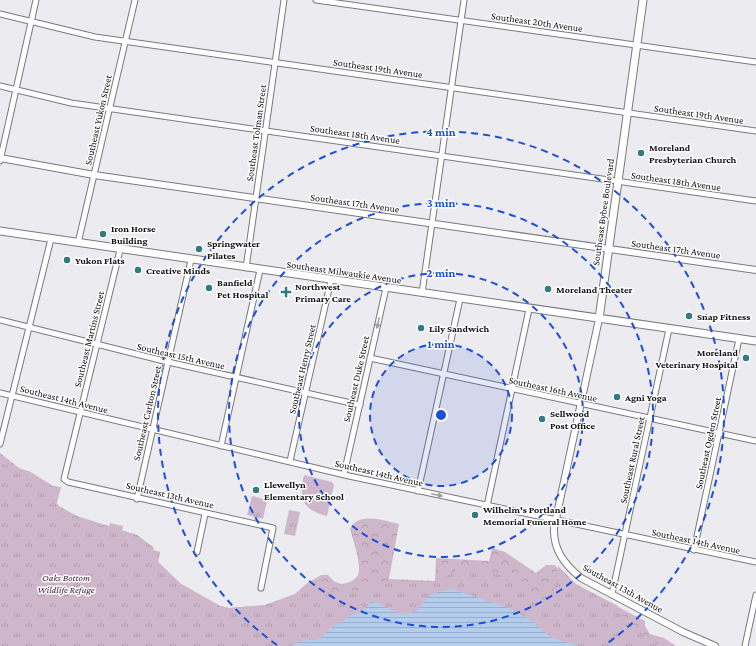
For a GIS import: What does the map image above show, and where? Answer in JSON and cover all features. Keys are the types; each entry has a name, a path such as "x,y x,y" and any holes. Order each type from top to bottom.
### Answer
{"main road":[{"name":"Southeast Bybee Boulevard","path":"599,319 643,0"},
{"name":"Southeast Milwaukie Avenue","path":"0,232 756,341"}],"street":[{"path":"0,159 36,0"},
{"name":"Southeast Yukon Street","path":"78,244 135,0"},
{"name":"Southeast Tolman Street","path":"246,268 284,0"},
{"name":"Southeast 20th Avenue","path":"316,0 756,62"},
{"path":"422,293 464,0"},
{"name":"Southeast 19th Avenue","path":"0,14 84,35 627,114 756,131"},
{"name":"Southeast 18th Avenue","path":"0,86 71,103 756,201"},
{"name":"Southeast 17th Avenue","path":"0,159 94,175 256,199 756,270"},
{"path":"0,444 51,239"},
{"name":"Southeast Martins Street","path":"64,479 120,250"},
{"name":"Southeast Carlton Street","path":"137,499 191,260"},
{"path":"221,446 260,270"},
{"name":"Southeast Henry Street","path":"290,461 330,280"},
{"name":"Southeast Duke Street","path":"344,474 386,288"},
{"path":"418,491 460,299"},
{"path":"487,506 529,309"},
{"name":"Southeast Bybee Boulevard","path":"556,520 599,319"},
{"name":"Southeast 15th Avenue","path":"0,320 168,362 360,405"},
{"name":"Southeast Rural Street","path":"612,594 669,329"},
{"name":"Southeast Ogden Street","path":"694,550 738,339"},
{"name":"Southeast 16th Avenue","path":"370,358 756,441"},
{"name":"Southeast 14th Avenue","path":"0,393 418,491 756,562"},
{"name":"Southeast 13th Avenue","path":"64,479 68,482 137,499 274,528 261,588"},
{"path":"197,552 205,514"},
{"name":"Southeast 13th Avenue","path":"556,520 554,528 555,542 562,559 581,578 694,637 715,646"},
{"path":"745,646 756,595"}],"green space":[{"path":"0,453 41,485 59,506 77,516 137,535 154,548 153,550 160,552 158,562 181,584 220,606 229,608 265,605 295,594 306,584 321,575 328,575 335,582 342,584 353,580 358,575 359,565 357,552 350,529 354,523 359,520 372,519 399,524 389,579 435,581 436,558 489,561 492,548 505,552 536,573 546,565 555,565 565,579 645,621 645,626 650,634 664,638 676,646 578,646 315,640 0,531"},
{"name":"Oaks Bottom Wildlife Refuge","path":"2,464 29,471 53,486 61,487 54,514 109,527 110,523 123,526 122,531 137,535 154,548 153,550 160,552 158,562 181,584 220,606 229,608 265,605 315,587 346,594 390,583 435,583 460,568 485,567 550,604 558,566 576,584 618,606 617,612 660,646 0,646 0,472"},
{"path":"304,475 332,482 334,485 327,516 312,510 304,502 302,497 302,483"},
{"path":"252,496 267,500 263,519 247,515"},
{"path":"289,510 300,512 295,536 284,534"}],"water":[{"path":"452,589 509,608 532,621 552,638 578,646 291,646 301,641 320,639 329,629 341,623 352,614 360,613 371,602 396,612 407,614 413,613 417,610 425,600 433,594"}],"place":[{"name":"Moreland Presbyterian Church","path":"641,153"},
{"name":"Iron Horse Building","path":"103,234"},
{"name":"Springwater Pilates","path":"199,249"},
{"name":"Yukon Flats","path":"67,260"},
{"name":"Creative Minds","path":"138,270"},
{"name":"Banfield Pet Hospital","path":"209,288"},
{"name":"Moreland Theater","path":"548,289"},
{"name":"Northwest Primary Care","path":"286,292"},
{"name":"Snap Fitness","path":"689,316"},
{"name":"Lily Sandwich","path":"421,328"},
{"name":"Moreland Veterinary Hospital","path":"746,358"},
{"name":"Agni Yoga","path":"617,397"},
{"name":"Sellwood Post Office","path":"542,419"},
{"name":"Llewellyn Elementary School","path":"256,490"},
{"name":"Wilhelm's Portland Memorial Funeral Home","path":"475,515"}]}
